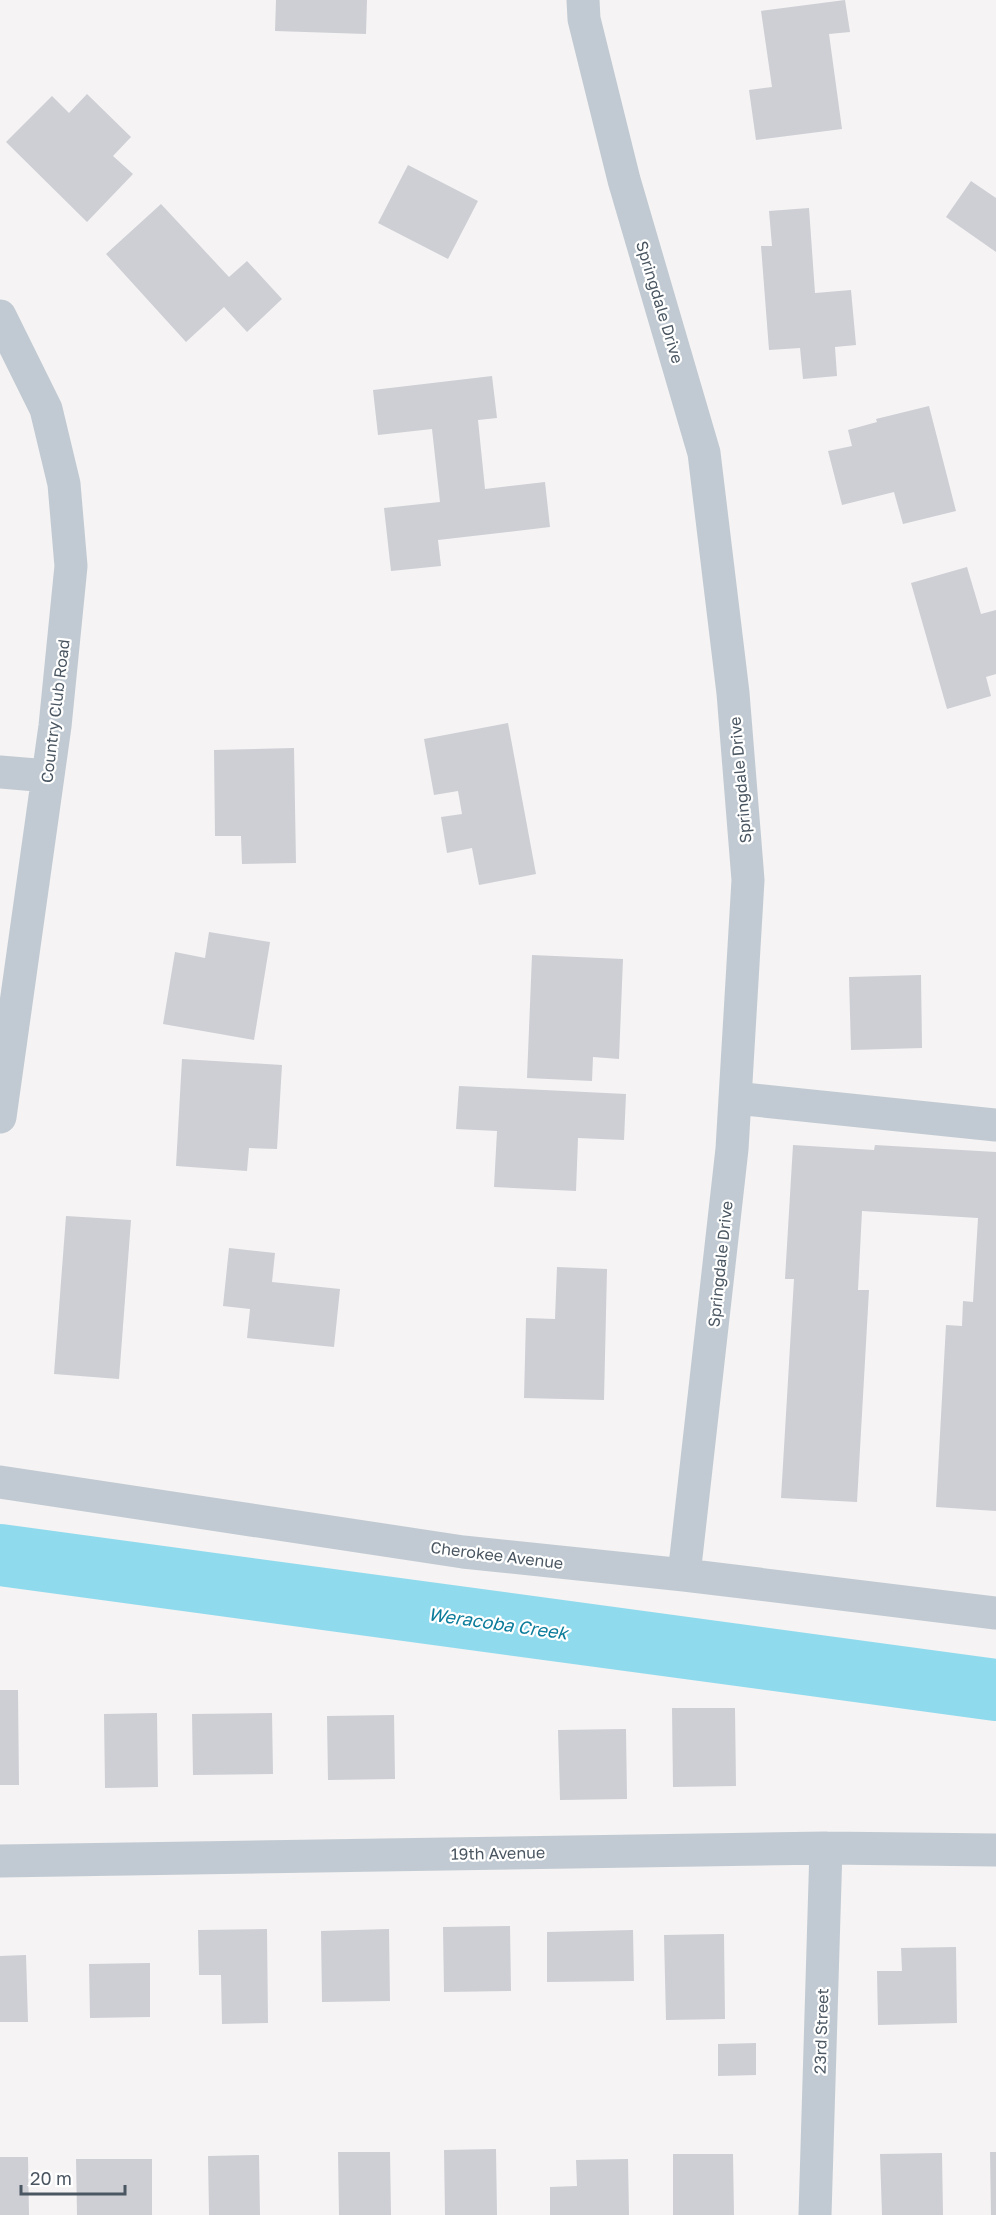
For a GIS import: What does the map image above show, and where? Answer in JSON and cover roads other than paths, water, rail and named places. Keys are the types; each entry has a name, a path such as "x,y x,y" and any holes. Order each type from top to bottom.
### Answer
{"street":[{"name":"Springdale Drive","path":"583,0 584,19 624,180 704,453 733,693 748,880 735,1098 708,1385 684,1575"},
{"name":"Country Club Road","path":"0,316 46,409 64,484 71,566 48,776 0,1117"},
{"path":"0,772 48,776"},
{"path":"735,1098 996,1125"},
{"name":"Cherokee Avenue","path":"0,1482 463,1552 684,1575 996,1613"},
{"name":"19th Avenue","path":"0,1861 826,1848 996,1850"},
{"name":"23rd Street","path":"815,2215 826,1848"}],"waterway":[{"name":"Weracoba Creek","path":"0,1555 996,1690"}]}
